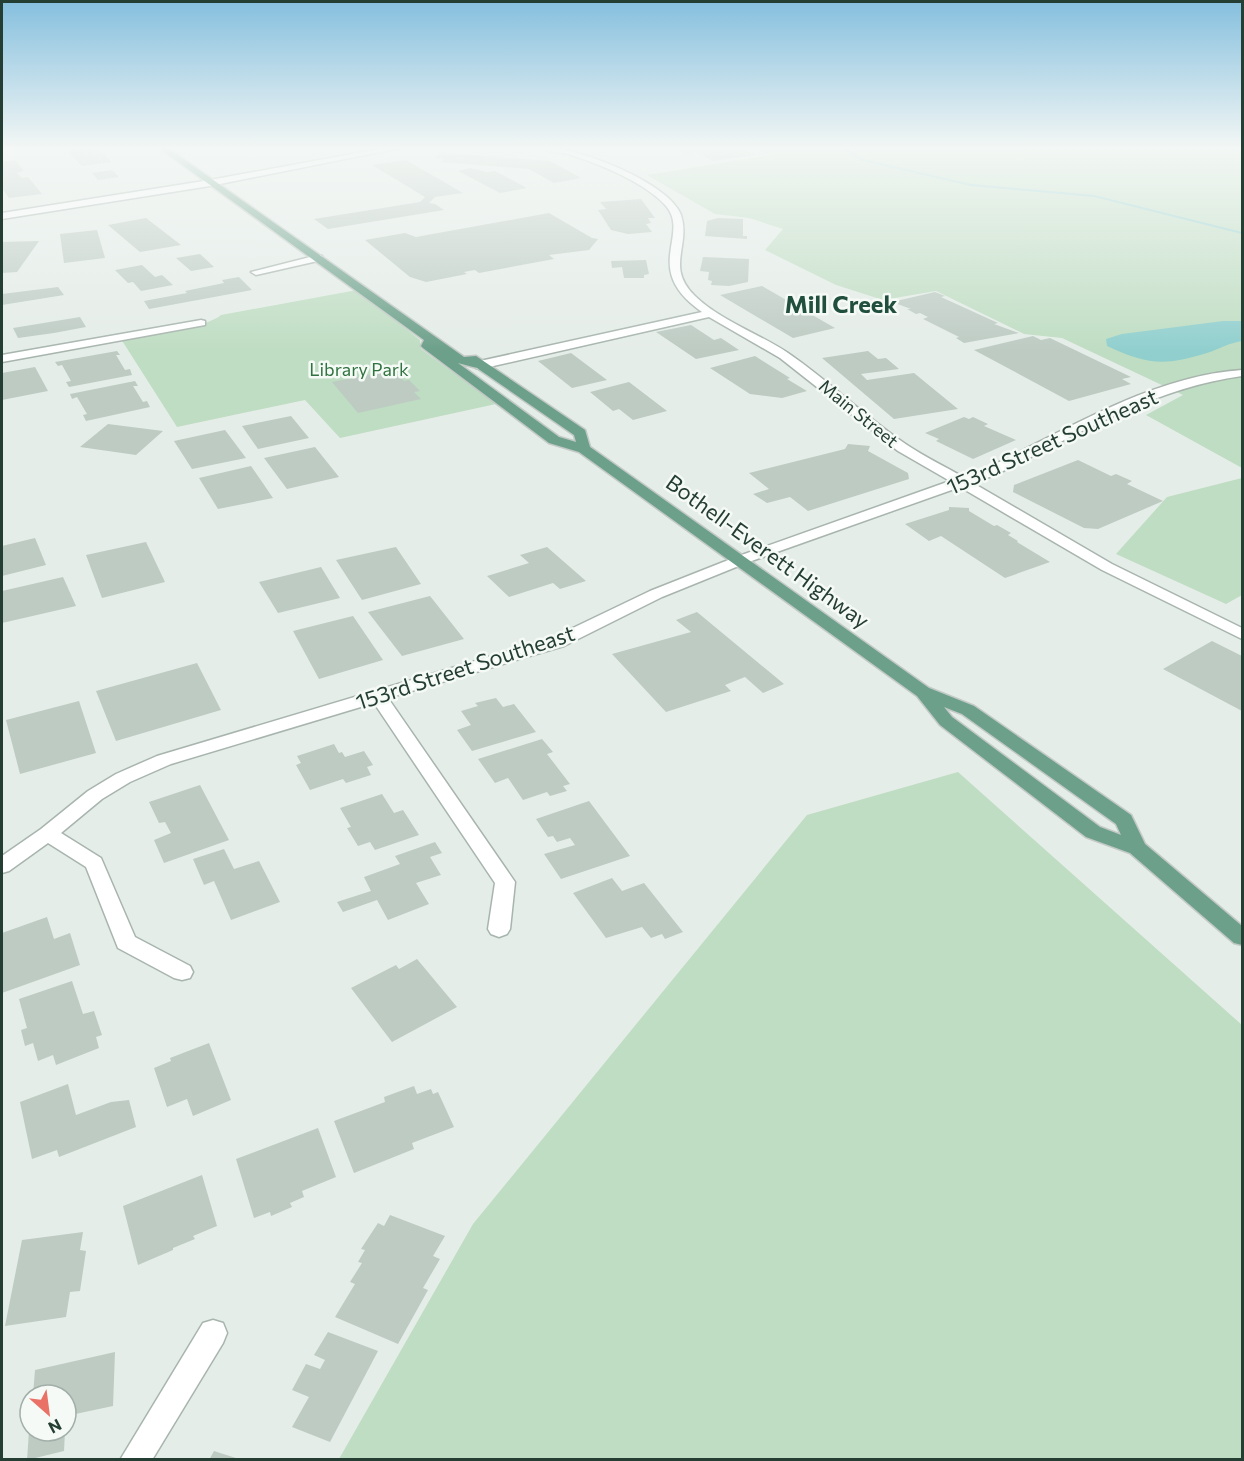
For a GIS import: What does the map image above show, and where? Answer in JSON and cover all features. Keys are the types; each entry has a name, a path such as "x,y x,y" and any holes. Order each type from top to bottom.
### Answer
{"main road":[{"name":"Bothell-Everett Highway","path":"258,216 430,339 447,342 580,433 584,449"},
{"name":"Bothell-Everett Highway","path":"430,339 427,346 554,440 584,449 923,692 969,710 1124,820 1137,848"},
{"name":"Bothell-Everett Highway","path":"923,692 946,722 1093,832 1137,848 1242,937"}],"street":[{"name":"Main Street","path":"676,216 677,233 672,261 676,280 695,301 783,355 895,442 962,483 1107,567 1242,634"},
{"path":"256,272 318,258"},
{"path":"480,365 713,313"},
{"path":"2,359 201,323"},
{"name":"153rd Street Southeast","path":"2,866 48,834 94,795 123,778 164,760 558,642 656,594 741,560 962,483 1145,397 1171,388 1242,373"},
{"path":"378,696 505,882 499,928"},
{"path":"48,834 94,863 126,942 182,972"},
{"path":"135,1460 213,1333"}],"green space":[{"path":"734,216 1242,216 1242,468 1146,415 1183,395 1062,338 1024,334 936,291 883,300 836,285 765,250 783,229 749,218"},
{"name":"Library Park","path":"357,290 420,340 421,349 496,404 340,438 305,400 177,427 121,339 189,327 221,315"},
{"path":"1242,478 1242,595 1226,604 1116,554 1167,497"},
{"path":"958,772 1242,1025 1242,1459 339,1459 473,1224 807,815"}],"water":[{"path":"1223,321 1242,321 1242,341 1179,360 1156,362 1145,360 1107,346 1106,339 1122,334"}],"building":[{"path":"332,216 406,216 328,229 314,219"},
{"path":"531,216 554,216 592,238 598,239 589,250 549,255 554,259 479,273 475,270 464,272 467,274 426,282 410,277 365,240 405,233 416,237"},
{"path":"602,216 655,218 648,218 651,223 646,224 652,232 628,234 611,230"},
{"path":"146,218 181,245 140,252 108,225"},
{"path":"718,218 743,219 743,236 747,236 747,239 705,236 707,221"},
{"path":"97,230 105,258 64,263 60,234"},
{"path":"39,241 17,272 2,273 2,242"},
{"path":"200,254 214,267 191,271 176,258"},
{"path":"703,257 749,259 748,282 729,286 711,285 712,281 708,280 709,272 700,271"},
{"path":"646,260 649,274 644,275 644,278 624,278 622,267 612,268 611,261"},
{"path":"142,265 155,277 162,275 173,285 141,291 133,282 128,283 115,270"},
{"path":"239,277 252,290 149,309 144,301 187,293 185,291 224,283 222,280"},
{"path":"762,286 835,328 793,338 720,295"},
{"path":"58,287 64,295 2,305 2,294"},
{"path":"935,292 945,296 941,297 998,323 994,324 1019,333 964,343 956,338 959,337 923,319 928,317 920,313 916,314 907,309 911,309 892,302"},
{"path":"80,317 86,327 18,338 13,328"},
{"path":"691,325 714,340 721,338 739,350 696,359 656,332"},
{"path":"1033,336 1041,340 1050,338 1131,377 1122,379 1131,384 1069,401 974,350"},
{"path":"117,351 120,355 116,355 125,370 130,369 132,375 69,387 66,382 71,381 62,365 58,366 55,362"},
{"path":"868,351 878,359 886,358 899,369 861,374 867,380 914,373 958,409 894,419 822,358"},
{"path":"571,353 607,380 572,388 538,361"},
{"path":"755,356 807,391 782,398 750,394 710,368"},
{"path":"35,367 48,391 2,400 2,373"},
{"path":"393,370 404,381 409,380 420,391 414,392 421,399 358,413 332,382"},
{"path":"135,381 138,386 133,386 143,402 147,401 150,407 86,421 83,415 87,414 77,397 72,399 70,394"},
{"path":"629,382 667,411 633,420 619,409 613,411 590,392"},
{"path":"291,416 309,438 258,449 242,426"},
{"path":"964,417 969,419 973,417 988,424 984,426 1016,440 973,459 925,433"},
{"path":"108,424 163,431 136,455 80,447"},
{"path":"225,430 246,458 192,469 174,441"},
{"path":"848,444 870,446 868,451 908,473 909,479 808,511 790,497 767,503 753,494 769,489 749,473 845,449"},
{"path":"315,447 339,477 287,489 264,458"},
{"path":"1078,460 1111,476 1116,474 1132,481 1127,484 1163,501 1098,529 1084,528 1013,492 1014,485"},
{"path":"251,466 273,498 218,509 199,478"},
{"path":"949,507 969,508 969,511 994,526 997,525 1011,533 1008,535 1017,542 1050,562 1005,578 941,536 929,541 905,524 949,510"},
{"path":"35,538 46,565 2,576 2,546"},
{"path":"146,542 165,582 102,598 86,555"},
{"path":"396,547 421,584 362,600 336,560"},
{"path":"547,547 586,581 560,589 553,583 509,597 487,576 529,563 520,555"},
{"path":"321,567 340,598 278,613 259,582"},
{"path":"63,577 76,606 2,623 2,591"},
{"path":"430,596 464,639 402,656 368,612"},
{"path":"697,612 784,684 763,693 745,677 725,685 731,691 666,712 612,654 691,632 676,620"},
{"path":"353,616 383,660 319,679 293,631"},
{"path":"1212,641 1242,656 1242,711 1163,669"},
{"path":"197,663 221,710 116,741 96,691"},
{"path":"496,698 503,707 514,704 536,732 472,751 457,730 471,725 461,711 478,706 475,703"},
{"path":"79,701 96,753 20,774 6,720"},
{"path":"542,739 553,752 547,754 570,784 563,786 567,791 550,796 547,792 523,800 508,778 495,783 478,759"},
{"path":"334,744 339,753 342,752 345,757 364,751 373,765 367,767 371,775 346,783 343,779 310,790 296,765 301,763 297,756"},
{"path":"200,785 229,840 164,863 154,840 171,833 165,822 159,823 149,802"},
{"path":"382,794 394,813 403,810 419,835 375,850 370,842 358,846 347,828 351,827 340,808"},
{"path":"589,801 630,856 561,879 544,854 575,845 570,838 557,842 553,836 548,837 536,819"},
{"path":"435,842 442,853 430,857 441,875 416,883 429,904 388,920 377,900 343,912 337,902 371,891 364,877 400,864 395,856"},
{"path":"224,849 234,869 259,861 280,902 231,920 214,881 204,885 193,859"},
{"path":"612,878 622,891 644,883 683,932 665,939 662,934 651,938 642,927 606,938 573,893"},
{"path":"47,917 54,939 70,933 80,965 2,993 2,933"},
{"path":"417,959 457,1007 392,1042 351,988 396,965 399,969"},
{"path":"72,981 83,1014 94,1011 102,1035 96,1037 99,1048 56,1065 53,1055 38,1061 33,1043 25,1046 21,1030 27,1028 19,999"},
{"path":"209,1043 231,1100 193,1116 187,1099 167,1107 154,1068 171,1061 170,1058"},
{"path":"68,1084 76,1115 111,1102 129,1100 136,1127 59,1157 57,1150 32,1159 20,1102"},
{"path":"414,1086 417,1094 431,1089 433,1094 438,1092 454,1127 412,1143 414,1149 354,1173 334,1121 385,1102 384,1097"},
{"path":"318,1128 336,1177 302,1191 304,1197 290,1203 292,1207 271,1216 270,1212 254,1218 236,1159"},
{"path":"202,1175 217,1226 193,1236 195,1239 173,1250 138,1265 123,1206"},
{"path":"390,1215 445,1236 433,1256 440,1259 423,1288 428,1290 398,1344 335,1317 355,1284 350,1282 362,1263 358,1262 365,1250 361,1249 378,1223 384,1226"},
{"path":"83,1232 80,1250 86,1251 80,1291 70,1292 66,1317 5,1326 22,1240"},
{"path":"328,1332 378,1351 330,1442 292,1427 309,1397 292,1390 306,1364 320,1369 325,1360 314,1355"},
{"path":"115,1352 113,1406 78,1413 78,1383 34,1383 35,1370"},
{"path":"28,1443 64,1443 64,1451 27,1460"},
{"path":"214,1451 239,1459 239,1460 209,1460"}],"waterway":[{"path":"1175,216 1242,233"}],"district":[{"name":"Mill Creek","path":"841,303"}]}
